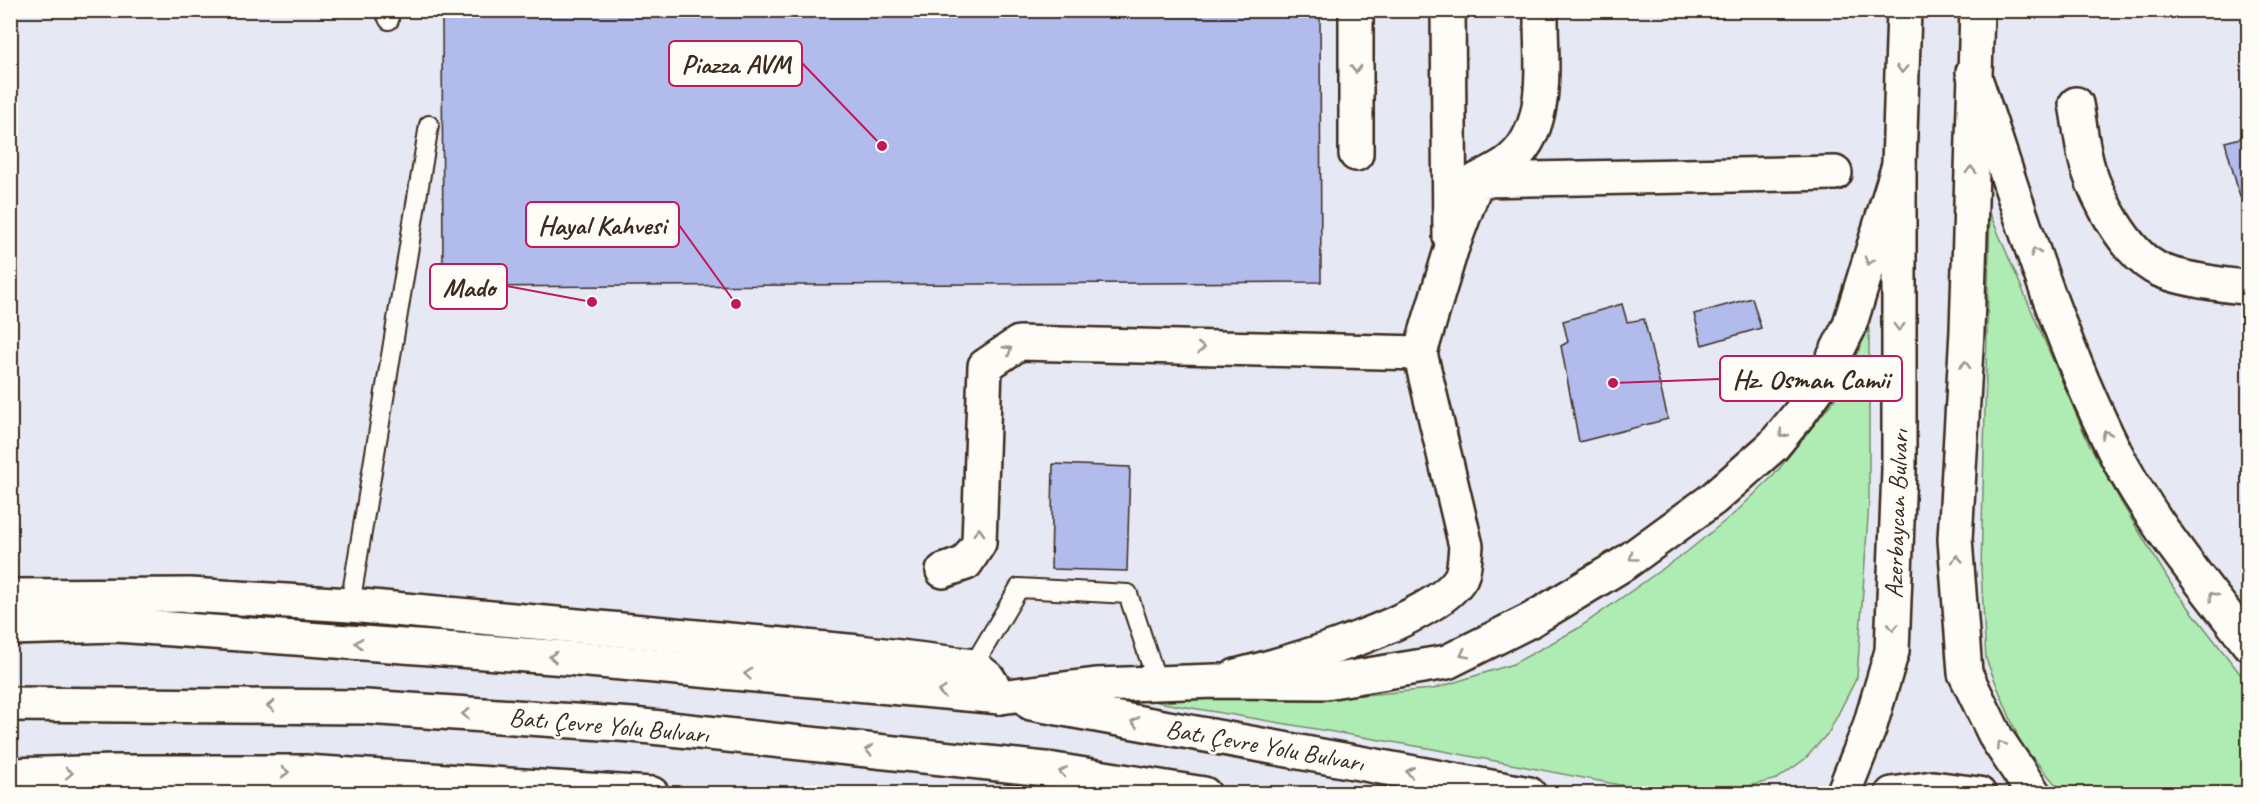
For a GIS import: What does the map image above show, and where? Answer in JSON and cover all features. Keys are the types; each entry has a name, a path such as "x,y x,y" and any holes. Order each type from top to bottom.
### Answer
{"main road":[{"path":"1356,10 1356,154"},
{"path":"1448,10 1448,197 1451,250"},
{"path":"1216,681 1289,663 1386,626 1433,605 1461,577 1466,546 1420,353 1451,250 1478,180 1508,163 1530,138 1539,110 1541,10"},
{"name":"Azerbaycan Bulvarı","path":"1843,794 1869,729 1892,651 1899,470 1899,165 1904,10"},
{"path":"1977,10 1973,72 1967,331 1955,539 1965,673 1997,739 2034,794"},
{"path":"1973,72 2077,368 2114,451 2165,535 2248,643"},
{"path":"2076,104 2088,168 2105,207 2126,242 2154,268 2222,286 2248,287"},
{"path":"10,628 129,626 566,658 1000,697 1096,685 1157,682 1326,682 1447,662 1532,620 1625,563 1713,499 1773,446 1820,385 1849,327 1899,165"},
{"path":"1478,180 1835,173"},
{"path":"944,571 966,563 979,543 984,366 1019,343 1420,353"},
{"path":"10,596 190,595 350,605 847,651 974,666 988,678 1000,697"},
{"name":"Batı Çevre Yolu Bulvarı","path":"1000,697 1529,794"},
{"name":"Batı Çevre Yolu Bulvarı","path":"10,704 366,707 633,725 1054,770 1204,794"},
{"path":"10,775 115,772 305,772 652,794"},
{"path":"1892,794 1933,788 1979,794"}],"lane":[{"path":"350,605 429,125"},
{"path":"974,666 1019,588 1128,594 1157,682"}],"green space":[{"path":"1990,214 2088,442 2121,502 2173,587 2248,684 2248,793 2063,793 2021,744 1986,659 1981,569"},
{"path":"1869,328 1869,502 1857,677 1829,732 1805,759 1777,779 1716,794 1625,786 1433,749 1157,702 1178,698 1305,700 1433,689 1513,664 1577,629 1688,551 1736,512 1774,475 1836,397"}],"building":[{"path":"442,10 1320,10 1321,282 443,287"},
{"path":"2248,136 2248,195 2240,197 2225,142"},
{"path":"1752,298 1761,328 1702,345 1694,314"},
{"path":"1622,304 1627,322 1644,319 1668,419 1579,442 1561,346 1568,342 1563,321"},
{"path":"1053,464 1130,467 1127,571 1051,569"}],"place":[{"name":"Piazza AVM","path":"882,146"},
{"name":"Mado","path":"592,302"},
{"name":"Hayal Kahvesi","path":"736,304"},
{"name":"Hz. Osman Camii","path":"1613,383"}]}
